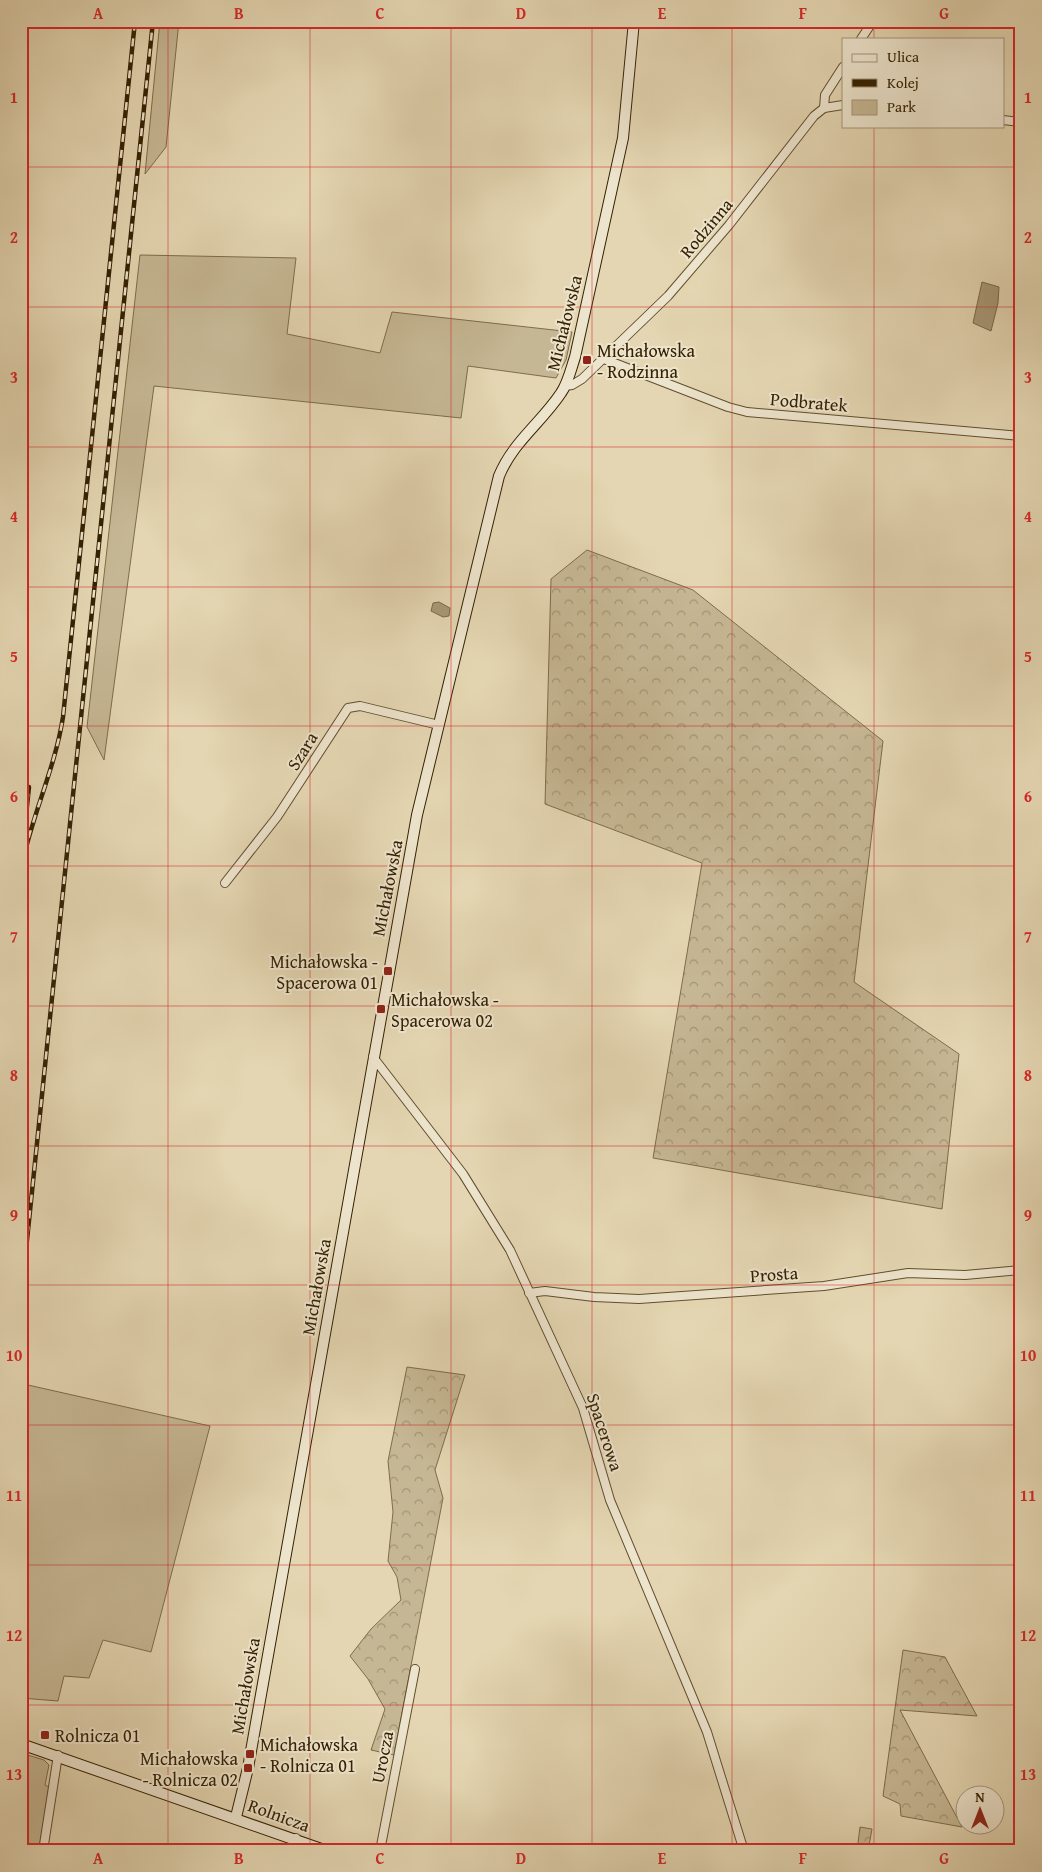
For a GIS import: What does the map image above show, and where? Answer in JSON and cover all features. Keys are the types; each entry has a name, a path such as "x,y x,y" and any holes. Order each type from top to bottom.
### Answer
{"street":[{"name":"Michałowska","path":"236,1817 248,1768 372,1056 417,815 499,476 506,459 516,444 560,395 565,386 585,320 622,138 634,21"},
{"path":"862,38 873,21"},
{"name":"Rodzinna","path":"565,386 572,385 582,379 668,296 729,225 814,116 824,108 825,95 842,69"},
{"path":"824,108 842,105"},
{"path":"1004,120 1021,122"},
{"name":"Podbratek","path":"604,359 728,407 747,412 1021,436"},
{"name":"Szara","path":"225,883 277,817 348,708 356,705 438,725"},
{"name":"Spacerowa","path":"372,1056 463,1174 506,1242 584,1408 610,1500 707,1732 744,1851"},
{"name":"Prosta","path":"529,1293 545,1290 594,1297 656,1299 824,1286 908,1273 983,1274 1021,1270"},
{"name":"Urocza","path":"380,1851 415,1669"},
{"name":"Rolnicza","path":"21,1744 236,1817 327,1851"},
{"path":"43,1851 58,1755"},
{"path":"293,1851 296,1838"}],"green space":[{"path":"160,21 179,21 166,147 145,174"},
{"path":"140,255 296,258 287,334 380,353 392,312 572,332 566,360 556,378 468,366 461,418 154,386 104,760 87,727"},
{"path":"587,550 693,590 883,741 854,982 959,1054 942,1209 653,1158 702,863 545,804 551,579"},
{"path":"407,1367 465,1375 435,1470 443,1498 394,1755 371,1750 385,1709 368,1679 350,1656 371,1629 401,1600 397,1577 388,1561 393,1512 388,1461"},
{"path":"28,1385 210,1426 151,1652 103,1640 89,1678 64,1676 58,1701 21,1698 21,1445"},
{"path":"903,1650 945,1657 977,1716 900,1710 954,1812 954,1826 901,1816 900,1804 883,1796"},
{"path":"21,1753 44,1760 49,1765 45,1785 49,1787 39,1851 21,1851"},
{"path":"860,1827 872,1829 868,1851 857,1851"}],"shaded area":[{"path":"982,282 999,287 998,303 991,331 973,323"},
{"path":"439,602 450,608 449,616 443,617 431,611 433,603"}],"railway":[{"path":"21,869 63,717 135,21"},
{"path":"21,1298 153,21"},
{"path":"24,834 29,787"}],"place":[{"name":"Michałowska - Rodzinna","path":"587,360"},
{"name":"Michałowska - Spacerowa 01","path":"388,971"},
{"name":"Michałowska - Spacerowa 02","path":"381,1009"},
{"name":"Rolnicza 01","path":"45,1735"},
{"name":"Michałowska - Rolnicza 01","path":"250,1754"},
{"name":"Michałowska - Rolnicza 02","path":"248,1768"}]}
